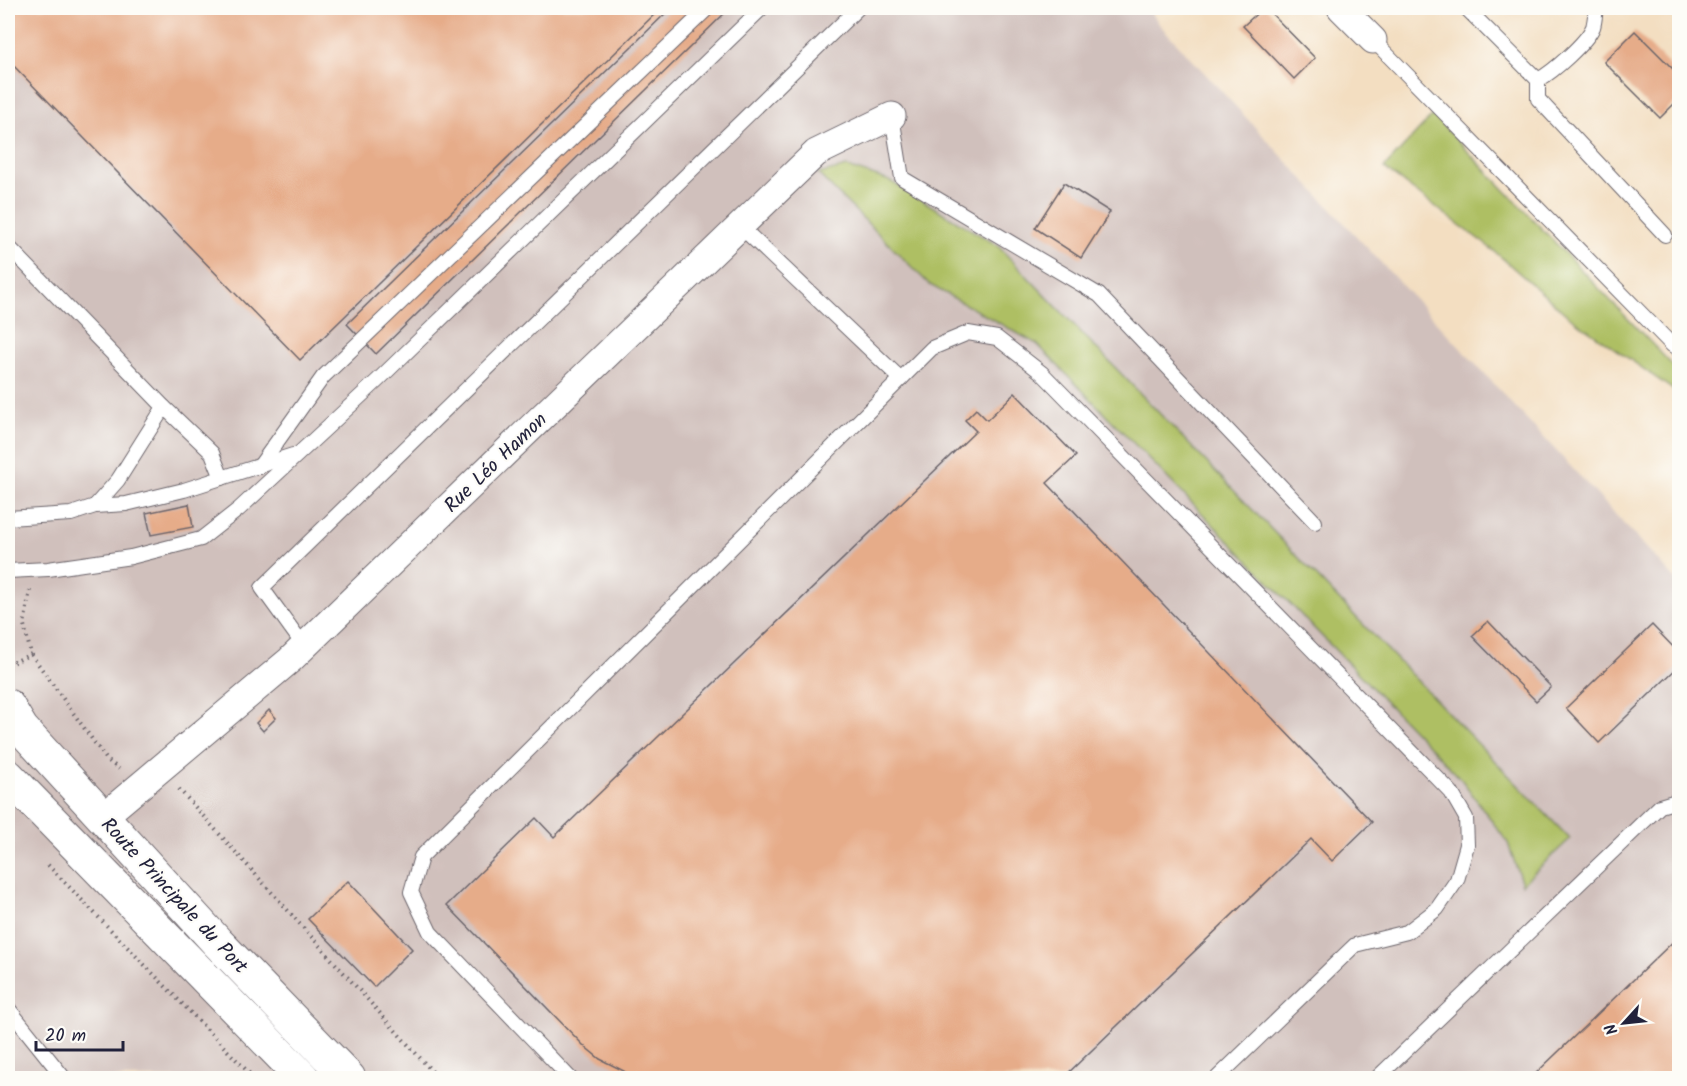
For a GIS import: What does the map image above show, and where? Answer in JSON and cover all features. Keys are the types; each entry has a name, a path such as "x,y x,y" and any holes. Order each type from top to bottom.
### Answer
{"main road":[{"name":"Route Principale du Port","path":"8,706 22,729 102,817 218,943 349,1078"},
{"name":"Route Principale du Port","path":"8,776 303,1078"}],"street":[{"path":"1341,8 1373,40"},
{"name":"Rue Léo Hamon","path":"102,817 304,646 816,153 892,117"}],"lane":[{"path":"259,467 323,377 708,8"},
{"path":"8,571 48,568 131,556 201,539 239,509 377,381 762,8"},
{"path":"304,646 262,588 858,8"},
{"path":"1466,8 1538,80 1538,99 1665,235"},
{"path":"1538,80 1551,74 1569,57 1593,28 1596,8"},
{"path":"1373,40 1672,345 1680,350"},
{"path":"892,117 902,178 1099,295 1315,522"},
{"path":"740,226 901,379"},
{"path":"8,246 164,407 212,453 222,478"},
{"path":"570,1078 430,932 411,892 421,857 932,348 968,333 997,338 1042,373 1451,792 1466,818 1467,845 1457,880 1437,909 1407,932 1355,945 1216,1078"},
{"path":"95,506 118,480 164,407"},
{"path":"8,518 71,514 95,506 126,504 222,478 301,452"},
{"path":"1377,1078 1660,806 1680,800"},
{"path":"8,1008 64,1078"}],"path":[{"path":"30,596 24,625 31,654 110,763"},
{"path":"8,664 31,654"},
{"path":"182,792 438,1078"},
{"path":"48,865 254,1078"}],"shaded area":[{"path":"8,8 1149,8 1159,24 1679,583 1679,1078 8,1078"}],"green space":[{"path":"1433,115 1679,372 1679,394 1567,315 1493,250 1384,168"},
{"path":"847,167 890,181 997,245 1570,839 1522,884 1508,843 1461,779 1037,344 930,285 818,174"}],"building":[{"path":"8,8 661,8 300,360 8,60"},
{"path":"671,8 730,8 376,354 347,324"},
{"path":"1263,8 1266,8 1315,58 1294,79 1243,26"},
{"path":"1635,31 1680,76 1680,98 1660,118 1604,62"},
{"path":"1064,183 1110,212 1081,258 1035,228"},
{"path":"1015,393 1076,456 1047,483 1372,822 1332,861 1311,839 1063,1078 631,1078 624,1071 600,1059 584,1046 447,905 536,818 554,837 976,431 965,420 976,409 987,420"},
{"path":"189,504 193,527 151,535 146,513"},
{"path":"1488,621 1551,687 1536,701 1472,636"},
{"path":"1652,625 1680,654 1680,665 1599,743 1566,708"},
{"path":"269,710 276,718 263,731 256,723"},
{"path":"348,881 412,949 374,987 308,919"},
{"path":"1680,935 1680,1078 1531,1078"}]}
